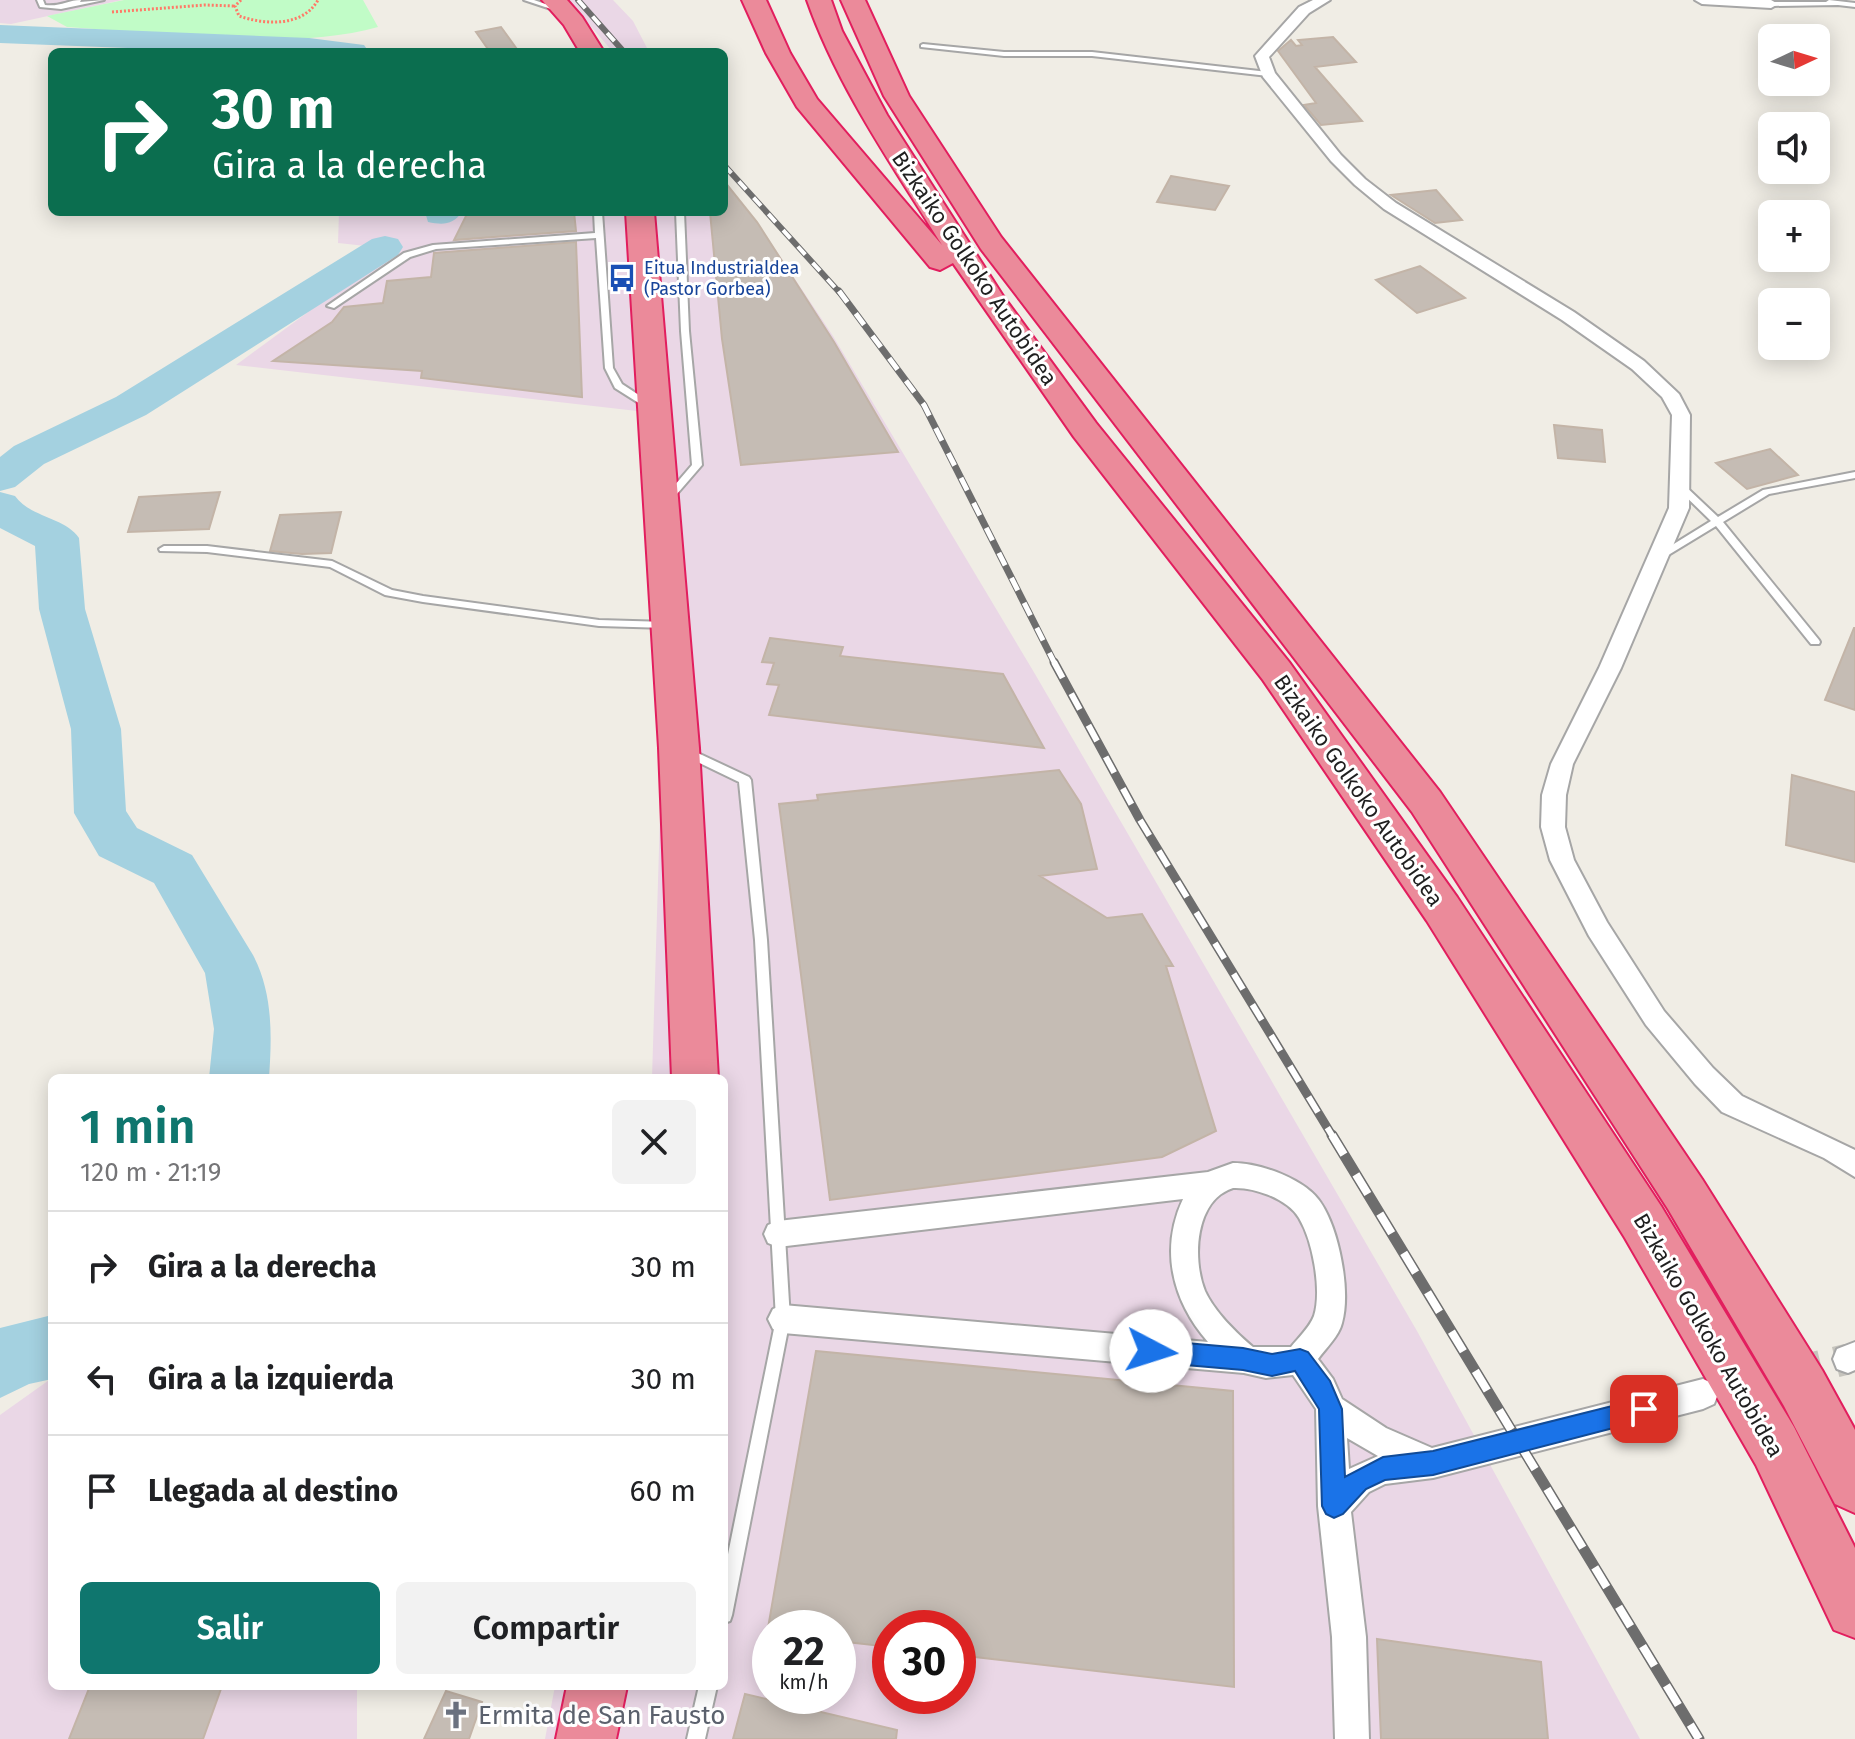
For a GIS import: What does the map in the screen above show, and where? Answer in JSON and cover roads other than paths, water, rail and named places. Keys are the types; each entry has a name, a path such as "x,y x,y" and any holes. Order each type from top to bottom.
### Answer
{"highway":[{"path":"754,0 778,53 806,102 1085,430"},
{"name":"Bizkaiko Golkoko Autobidea","path":"819,0 830,31 874,115 990,299 1085,430 1276,671 1442,909 1643,1222 1775,1446 1855,1609"},
{"name":"Bizkaiko Golkoko Autobidea","path":"853,0 860,23 896,93 939,166 991,243 1426,802 1685,1194 1803,1388 1855,1485"},
{"path":"559,6 589,48"},
{"path":"640,216 657,411 679,748 695,1074"},
{"path":"586,1739 596,1690"}],"street":[{"path":"1323,0 1304,10 1262,56 1268,74 1336,158 1390,206 1595,333 1638,365 1670,394 1681,415 1679,508 1610,668 1562,764 1554,795 1553,827 1562,860 1598,929 1655,1018 1713,1085 1732,1104 1834,1150 1855,1165"},
{"path":"1702,0 1775,2"},
{"path":"778,1234 1211,1184 1226,1177 1256,1176 1277,1185 1310,1209 1332,1275 1328,1322 1300,1359 1272,1365 1243,1359 783,1319"},
{"path":"1211,1184 1191,1210 1186,1228 1186,1272 1193,1298 1207,1320 1243,1359"},
{"path":"1300,1359 1322,1389 1331,1409 1334,1506 1349,1637 1352,1739"},
{"path":"1334,1506 1358,1481 1383,1469 1433,1463 1703,1394"},
{"path":"1331,1409 1375,1439 1433,1463"}],"lane":[{"path":"40,0 40,4 46,7 97,1"},
{"path":"69,5 78,0"},
{"path":"527,0 559,6"},
{"path":"1822,0 1835,4"},
{"path":"1775,2 1855,5"},
{"path":"923,46 1004,54 1092,54 1268,74"},
{"path":"598,216 609,368 618,386 657,411"},
{"path":"662,505 697,465 685,331 680,216"},
{"path":"331,306 407,255 436,247 599,235"},
{"path":"1661,555 1766,492 1855,475"},
{"path":"1680,486 1716,520 1815,642"},
{"path":"164,549 207,549 332,564 389,593 423,599 599,623 670,625"},
{"path":"679,748 745,780 761,940 783,1319 728,1595"},
{"path":"696,1739 707,1690"}],"waterway":[{"path":"0,34 318,48"},
{"path":"0,478 29,455 131,406 385,247"},
{"path":"0,505 1,510 35,530 57,538 62,609 96,729 100,813 118,842 173,869 233,971 243,1029 239,1074"},
{"path":"0,1366 11,1356 48,1348"}],"tunnel":[{"path":"1791,1373 1848,1359"}],"railway":[{"path":"578,0 620,48"},
{"path":"728,169 840,293"},
{"path":"839,291 924,405 1055,664"},
{"path":"1054,662 1140,820 1333,1137"},
{"path":"1332,1135 1699,1739"}],"place":[{"name":"Eitua Industrialdea (Pastor Gorbea)","path":"622,278"},
{"name":"Ermita de San Fausto","path":"456,1715"}]}
